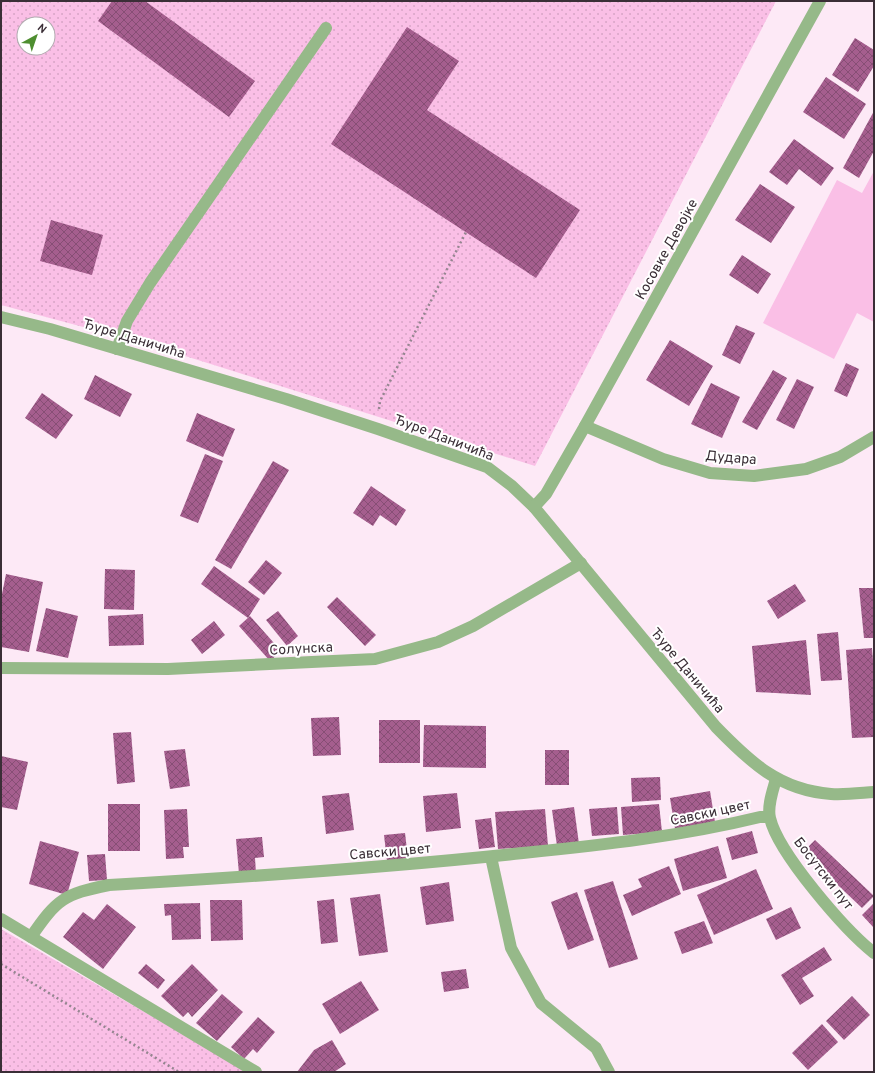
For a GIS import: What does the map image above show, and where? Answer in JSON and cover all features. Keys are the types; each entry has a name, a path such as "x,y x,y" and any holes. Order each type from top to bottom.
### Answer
{"street":[{"name":"Косовке Девојке","path":"534,507 546,494 586,426 820,1"},
{"path":"117,349 127,320 150,283 326,28"},
{"name":"Ђуре Даничића","path":"1,317 50,329 378,429 487,467 512,486 534,507 716,727 742,754 776,779 798,787 831,794 874,792"},
{"name":"Дудара","path":"586,426 663,459 710,473 754,476 806,469 840,457 874,437"},
{"name":"Солунска","path":"1,668 168,669 375,659 438,642 474,626 581,563"},
{"name":"Босутски пут","path":"776,779 770,807 770,817 782,846 817,893 874,953"},
{"name":"Савски цвет","path":"31,937 47,914 65,898 80,891 109,885 292,874 492,857 669,836 760,817 770,817"},
{"path":"492,857 511,948 518,962 541,1003 596,1048 610,1072"},
{"path":"1,919 256,1072"}],"path":[{"path":"378,429 376,420 380,401 466,232"},
{"path":"1,964 179,1072"}],"shaded area":[{"path":"1,1 776,1 535,466 147,344 1,305"},
{"path":"874,171 874,322 857,313 834,359 763,323 837,180 862,193"},
{"path":"1,929 248,1072 1,1072"}],"building":[{"path":"112,1 145,1 255,81 229,117 98,21"},
{"path":"407,27 459,61 427,110 580,210 536,278 331,144"},
{"path":"855,38 874,50 874,66 858,92 832,75"},
{"path":"826,77 866,104 844,139 803,112"},
{"path":"874,111 874,151 859,178 843,168"},
{"path":"794,139 834,168 821,186 799,169 787,185 769,172"},
{"path":"760,184 795,207 771,243 735,220"},
{"path":"51,220 103,235 92,275 40,261"},
{"path":"742,255 771,274 758,294 729,275"},
{"path":"736,325 755,333 740,364 722,355"},
{"path":"670,340 713,366 689,406 646,380"},
{"path":"846,363 859,369 847,397 834,391"},
{"path":"773,370 787,378 757,430 742,422"},
{"path":"95,375 132,394 120,417 84,399"},
{"path":"797,379 814,387 794,429 776,420"},
{"path":"711,383 740,397 722,438 691,424"},
{"path":"42,393 73,415 56,439 25,418"},
{"path":"197,413 235,429 223,457 186,441"},
{"path":"205,454 223,461 198,523 180,516"},
{"path":"273,461 289,470 231,569 215,560"},
{"path":"371,486 406,510 396,526 380,515 373,526 353,513"},
{"path":"266,560 282,573 264,595 248,582"},
{"path":"214,566 260,599 248,618 201,584"},
{"path":"105,569 135,570 134,610 104,609"},
{"path":"6,574 43,582 29,652 1,647 1,599"},
{"path":"795,584 806,601 778,619 767,601"},
{"path":"859,588 874,588 874,638 864,638"},
{"path":"337,597 376,635 365,646 327,607"},
{"path":"46,608 78,616 68,658 36,651"},
{"path":"278,611 298,636 287,646 266,620"},
{"path":"143,614 144,645 109,646 108,616"},
{"path":"250,616 281,651 270,661 239,626"},
{"path":"214,621 225,635 202,654 191,640"},
{"path":"838,632 842,680 821,681 817,634"},
{"path":"806,640 811,695 756,692 752,646"},
{"path":"872,648 874,672 874,737 852,738 846,650"},
{"path":"339,717 341,755 313,756 311,718"},
{"path":"379,720 420,720 420,763 379,763"},
{"path":"424,725 486,726 486,768 423,767"},
{"path":"131,732 135,782 117,784 113,733"},
{"path":"185,749 190,786 170,789 164,751"},
{"path":"545,750 569,750 569,785 545,785"},
{"path":"1,756 28,762 17,810 1,807"},
{"path":"660,777 661,800 632,802 631,778"},
{"path":"710,791 715,822 675,829 670,798"},
{"path":"349,793 354,830 326,834 322,796"},
{"path":"457,793 461,828 426,832 423,796"},
{"path":"108,804 140,804 140,851 108,851"},
{"path":"659,804 662,832 623,835 621,807"},
{"path":"574,807 579,844 557,846 552,810"},
{"path":"617,807 619,834 592,836 589,809"},
{"path":"187,809 189,847 183,847 184,858 166,859 164,810"},
{"path":"545,809 548,846 498,849 495,812"},
{"path":"491,818 495,847 479,849 475,820"},
{"path":"752,831 758,853 732,860 726,838"},
{"path":"405,833 408,858 387,861 384,835"},
{"path":"262,837 264,857 255,858 256,873 239,874 236,839"},
{"path":"815,840 874,896 862,908 803,852"},
{"path":"40,841 79,852 67,895 29,884"},
{"path":"718,846 727,878 683,891 674,859"},
{"path":"105,854 107,880 89,881 87,855"},
{"path":"669,866 681,894 632,916 623,895 642,887 638,879"},
{"path":"756,869 773,909 714,935 697,895"},
{"path":"613,881 638,959 609,968 584,890"},
{"path":"449,882 454,921 426,925 420,887"},
{"path":"577,892 594,940 568,950 551,902"},
{"path":"380,894 388,952 359,956 350,898"},
{"path":"334,899 338,942 321,944 317,901"},
{"path":"210,900 242,900 243,940 211,941"},
{"path":"200,903 201,939 172,940 171,915 165,916 164,904"},
{"path":"874,903 874,928 862,915"},
{"path":"107,904 136,927 103,969 63,937 83,912 94,920"},
{"path":"791,907 801,928 776,940 766,919"},
{"path":"704,921 713,943 682,954 674,932"},
{"path":"824,947 832,960 802,978 814,996 800,1005 781,975"},
{"path":"146,964 165,980 158,989 138,973"},
{"path":"192,964 218,990 192,1017 188,1012 183,1017 161,996"},
{"path":"466,969 469,988 444,992 441,972"},
{"path":"361,981 379,1010 340,1034 322,1004"},
{"path":"222,994 243,1012 217,1041 196,1023"},
{"path":"852,996 870,1015 844,1040 826,1021"},
{"path":"258,1017 275,1032 257,1053 253,1049 244,1059 231,1047"},
{"path":"822,1024 838,1042 808,1070 792,1053"},
{"path":"332,1040 346,1064 334,1072 297,1072 314,1050"}]}
